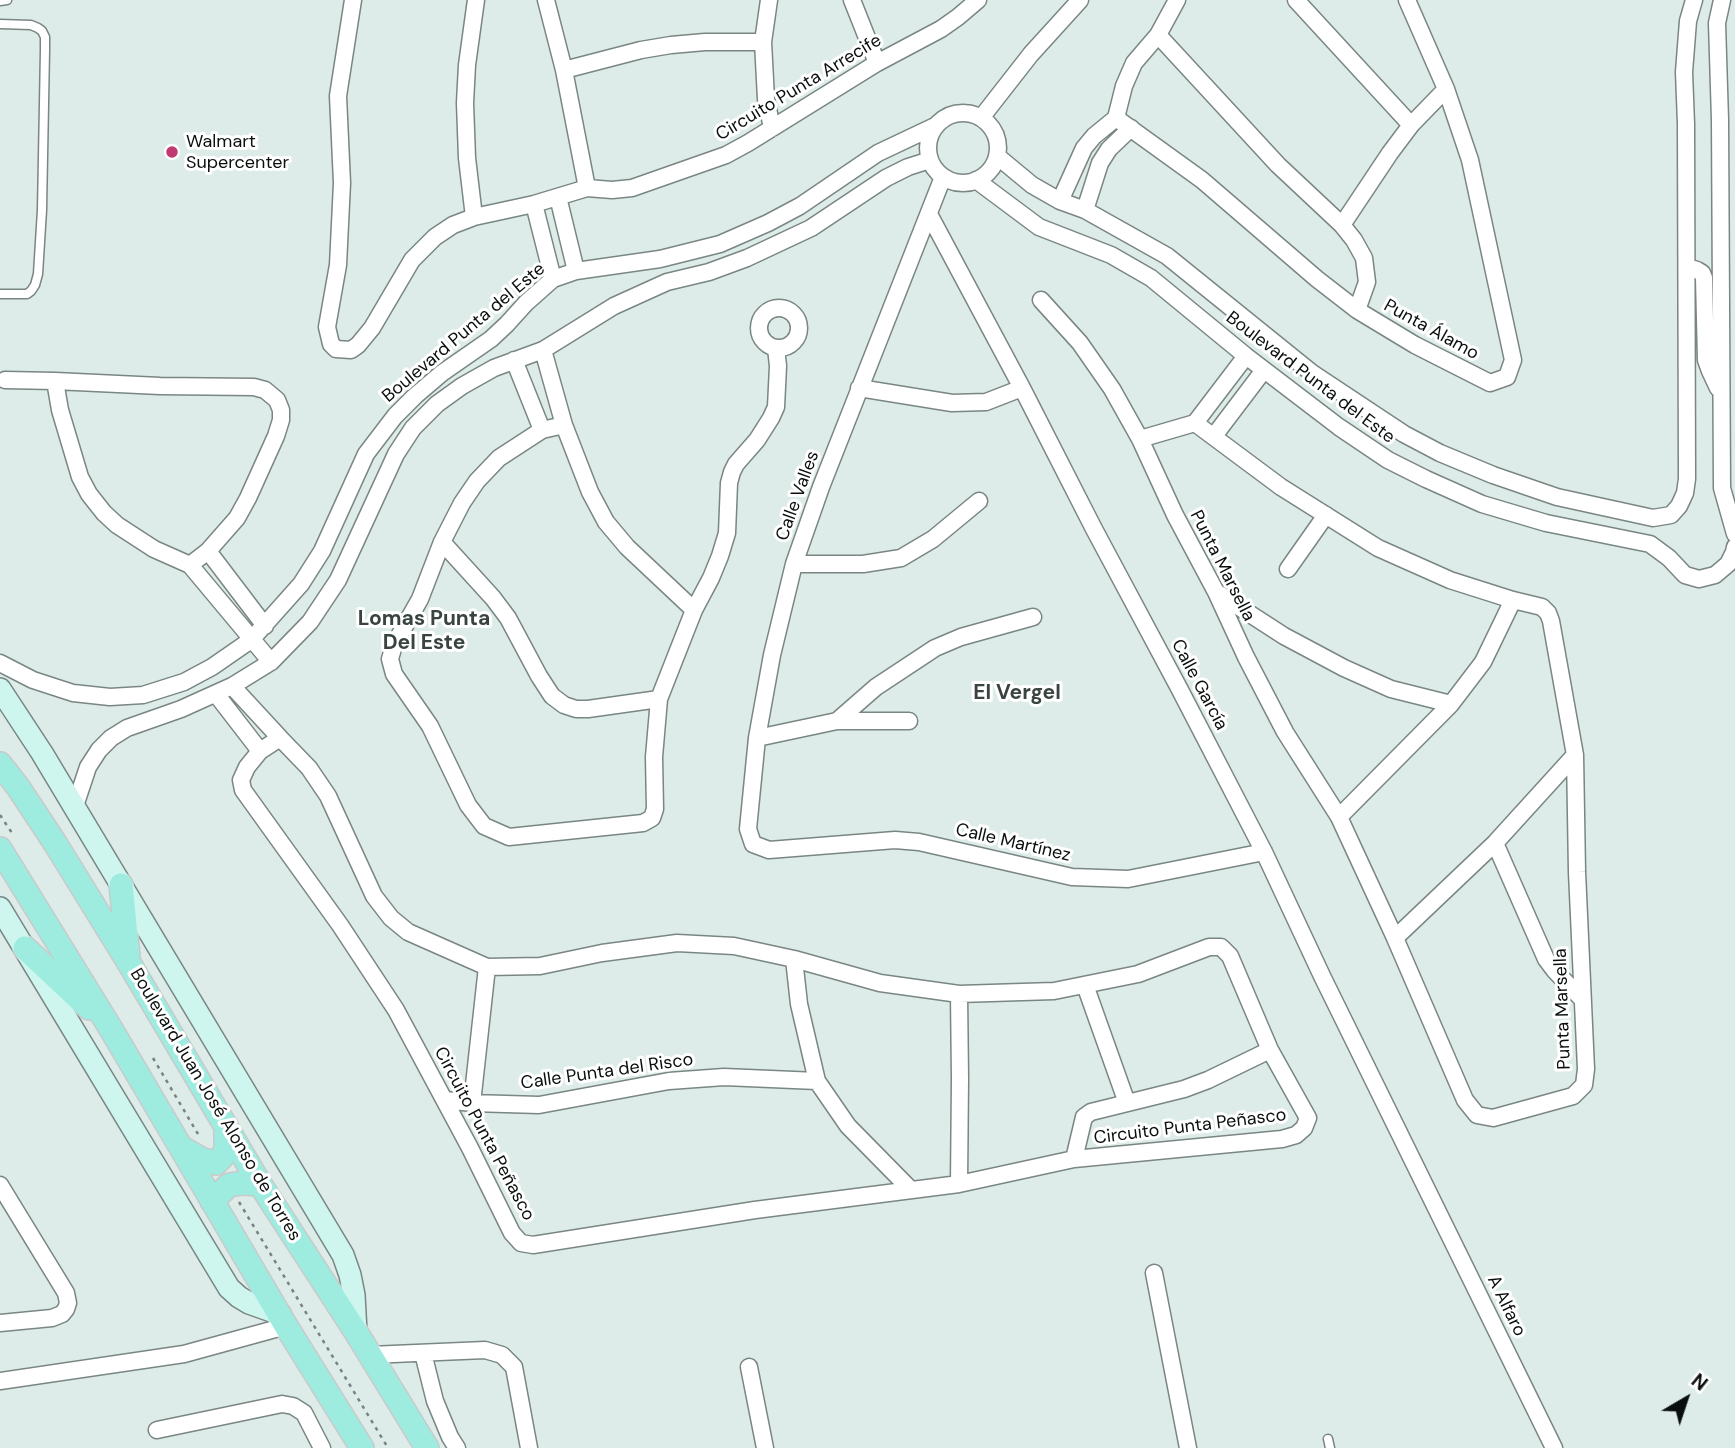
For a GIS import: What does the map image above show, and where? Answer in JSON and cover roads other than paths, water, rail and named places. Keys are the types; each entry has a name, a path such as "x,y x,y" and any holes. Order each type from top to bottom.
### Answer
{"main road":[{"name":"Boulevard Juan José Alonso de Torres","path":"0,764 55,843 129,962 260,1184 427,1448"},
{"path":"7,843 179,1146 362,1448"},
{"path":"121,885 129,962"},
{"path":"25,948 111,1029"},
{"path":"179,1146 203,1160 216,1163 226,1149 226,1126"},
{"path":"212,1201 229,1185 260,1184"}],"street":[{"name":"Circuito Punta Arrecife","path":"353,0 338,96 342,183 338,265 327,327 331,344 336,349 351,350 372,328 411,260 435,237 453,225 474,217 534,204 587,188 632,188 726,155 877,63 941,29 978,0"},
{"path":"474,217 467,158 465,103 476,0"},
{"path":"546,0 564,70 587,188"},
{"path":"769,0 763,42 766,99 772,128"},
{"path":"852,0 877,63"},
{"path":"981,118 1031,54 1080,0"},
{"path":"1060,201 1084,148 1116,118 1124,86 1135,63 1158,35 1177,0"},
{"path":"1296,0 1411,125"},
{"name":"Punta Álamo","path":"1116,118 1202,180 1357,310 1415,345 1490,383 1507,377 1513,360 1470,160 1446,89 1407,0"},
{"path":"1695,0 1688,21 1684,72 1686,267 1702,273 1704,278 1706,360 1721,394"},
{"path":"1722,0 1717,23 1722,488 1735,534"},
{"path":"1158,35 1278,165 1354,240 1364,258 1367,282 1357,310"},
{"path":"564,70 641,50 705,42 763,42"},
{"path":"1342,226 1411,125 1446,89"},
{"path":"957,113 969,113 981,118 991,128 997,141 997,156 989,171 976,180 965,183 943,177 930,160 928,149 929,137 935,126 957,113"},
{"name":"Boulevard Punta del Este","path":"0,663 33,680 73,693 110,697 143,695 184,682 212,667 251,640 301,584 335,525 366,454 395,416 442,373 491,339 553,279 576,271 660,259 720,244 800,206 878,153 935,126"},
{"path":"1085,210 1100,163 1109,149 1131,128"},
{"name":"Boulevard Punta del Este","path":"997,156 1032,185 1060,201 1085,210 1167,256 1312,373 1404,434 1440,453 1493,475 1557,496 1653,518 1671,515 1679,506 1688,479 1686,267"},
{"path":"74,809 88,767 111,738 127,728 181,709 232,686 271,662 310,622 338,580 396,454 425,415 462,386 494,368 543,350 614,306 649,289 747,258 811,228 886,178 930,160"},
{"name":"Calle Valles","path":"753,844 748,829 757,738 772,654 794,564 859,388 943,177"},
{"name":"Boulevard Punta del Este","path":"976,180 1039,227 1111,255 1151,278 1264,370 1388,460 1482,504 1546,523 1650,544 1670,558 1685,575 1699,579 1715,575 1731,566"},
{"path":"558,197 576,271"},
{"path":"534,204 553,279"},
{"name":"Calle García","path":"929,214 1264,852 1424,1181"},
{"name":"Punta Marsella","path":"1041,300 1080,343 1112,389 1140,439 1175,515 1285,732 1339,817 1465,1100 1477,1115 1493,1118 1573,1096 1584,1085 1586,1069 1575,755 1548,613 1542,607 1450,580 1378,548 1281,487 1195,423"},
{"path":"564,425 542,429 499,458 477,481 442,542 420,599 394,645 390,659 394,674 430,726 468,805 484,826 509,837 643,823 652,818 655,809 654,757 659,699 694,610 711,578 727,533 732,472 757,440 776,407 776,348"},
{"path":"543,350 564,425 590,492 606,522 627,547 694,610"},
{"path":"1140,439 1195,423 1246,356"},
{"path":"514,360 542,429"},
{"path":"1214,436 1264,370"},
{"path":"5,380 254,387 265,390 277,400 281,410 278,428 248,498 237,518 208,551 190,565"},
{"path":"55,381 60,410 80,477 89,494 117,525 154,549 190,565 271,662"},
{"path":"859,388 952,403 986,402 1022,388"},
{"path":"1388,460 1404,434"},
{"path":"794,564 863,564 901,558 933,539 979,501"},
{"path":"1288,569 1326,515"},
{"path":"335,525 358,534"},
{"path":"442,542 500,608 523,643 538,676 552,696 564,705 588,709 659,699"},
{"path":"1731,566 1735,547"},
{"path":"208,551 265,626"},
{"path":"1216,592 1284,636 1344,668 1391,689 1451,704"},
{"path":"1339,817 1451,704 1483,662 1513,600"},
{"path":"837,721 876,687 935,648 961,637 1033,617"},
{"name":"Circuito Punta Peñasco","path":"232,686 309,768 328,796 374,896 391,918 408,932 487,967 540,966 602,953 677,943 734,946 794,959 880,983 959,994 1054,991 1138,974 1209,947 1221,947 1230,956 1270,1050 1308,1118 1304,1128 1296,1135 1282,1139 1074,1159 959,1184 755,1210 533,1245 521,1243 512,1233 396,1010 341,925 243,790 243,775 260,751 280,738"},
{"path":"0,689 42,754 342,1255 354,1295 356,1332"},
{"path":"216,694 260,751"},
{"path":"757,738 837,721 909,721"},
{"path":"1395,938 1495,844 1575,755"},
{"name":"Calle Martínez","path":"753,844 769,849 895,840 919,842 1072,877 1128,879 1264,852"},
{"path":"1495,844 1546,959 1582,999"},
{"path":"0,908 229,1288 249,1303 283,1320"},
{"path":"794,959 800,1004 817,1081 848,1126 911,1190"},
{"name":"Circuito Punta Peñasco","path":"472,1103 487,967"},
{"path":"1085,985 1127,1103"},
{"path":"959,994 959,1184"},
{"name":"Circuito Punta Peñasco","path":"1074,1159 1084,1117 1091,1112 1184,1089 1209,1080 1270,1050"},
{"name":"Calle Punta del Risco","path":"445,1100 540,1105 669,1081 710,1078 817,1081"},
{"name":"A Alfaro","path":"1424,1181 1554,1448"},
{"path":"0,1323 52,1318 62,1314 68,1303 66,1293 1,1189"},
{"path":"1154,1273 1188,1448"},
{"path":"0,1381 184,1354 283,1320"},
{"path":"370,1355 485,1350 502,1355 514,1367 530,1448"},
{"path":"424,1353 435,1401 457,1448"},
{"path":"748,1367 765,1448"},
{"path":"157,1430 282,1404 293,1406 304,1413 322,1448"}],"lane":[{"path":"0,1 7,0"},
{"path":"0,24 31,25 38,28 45,37 42,210 38,274 35,285 27,293 0,294"}],"place":[{"name":"Walmart Supercenter","path":"172,152"}],"district":[{"name":"Lomas Punta Del Este","path":"424,631"},
{"name":"El Vergel","path":"1017,693"}]}
